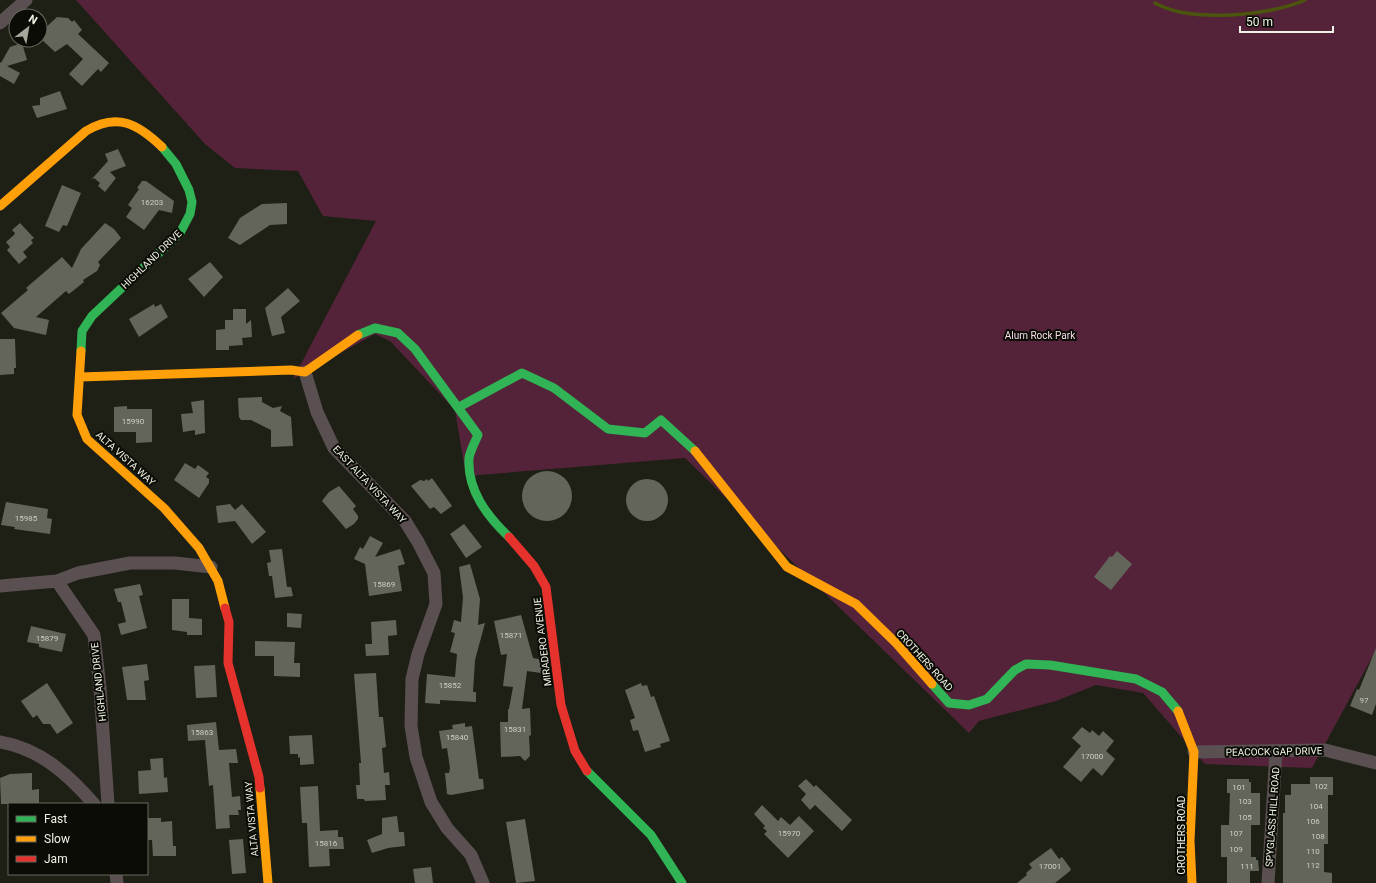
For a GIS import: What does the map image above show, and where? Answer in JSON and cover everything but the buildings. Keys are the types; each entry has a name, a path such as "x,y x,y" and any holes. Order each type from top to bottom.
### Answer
{"street":[{"path":"0,23 26,0"},
{"name":"HIGHLAND DRIVE","path":"0,206 86,131 101,122 116,120 134,124 152,138 179,168 189,187 193,203 188,219 180,233 92,316 82,331 80,377"},
{"path":"80,377 291,370 305,372 357,335 375,328 398,333 415,349 459,407"},
{"name":"EAST ALTA VISTA WAY","path":"305,372 317,412 334,448 405,521 418,542 434,574 436,604 418,654 412,679 411,726 416,757 431,802 447,828 471,855 483,883"},
{"name":"CROTHERS ROAD","path":"459,407 522,373 554,388 608,429 645,433 661,420 691,446 787,567 856,604 896,643 949,703 969,705 987,699 1015,670 1026,664 1050,665 1136,679 1162,692 1181,714 1194,752 1190,841 1192,883"},
{"name":"ALTA VISTA WAY","path":"80,377 77,415 87,438 98,451 164,508 199,548 211,567 218,582 229,622 228,663 259,777 268,883"},
{"name":"MIRADERO AVENUE","path":"459,407 478,435 469,457 472,487 491,520 516,544 534,566 546,588 561,705 575,751 589,775 651,835 682,883"},
{"path":"0,586 57,581 78,573 130,563 175,563 211,567"},
{"name":"HIGHLAND DRIVE","path":"57,581 94,635 100,688 108,803"},
{"path":"0,742 15,744 51,761 93,803"},
{"name":"PEACOCK GAP DRIVE","path":"1194,752 1276,752 1325,750 1376,763"},
{"name":"SPYGLASS HILL ROAD","path":"1268,883 1276,752"}],"green space":[{"name":"Alum Rock Park","path":"76,0 1376,0 1376,650 1312,768 1205,764 1143,693 1096,685 1056,701 979,721 969,733 685,458 466,476 455,410 390,341 375,334 293,379 376,221 323,216 298,171 235,168 205,144"}],"waterway":[{"path":"1155,3 1170,9 1188,13 1230,15 1272,10 1290,6 1305,0"}],"traffic: fast":[{"path":"81,351 82,331 92,316 180,233 190,214 192,202 189,190 176,164 162,147"},
{"path":"358,335 375,328 398,333 415,349 478,435 471,449 469,458 471,481 475,492 486,511 509,537"},
{"path":"459,407 522,373 554,388 608,429 645,433 661,420 695,451"},
{"path":"932,684 949,703 969,705 987,699 1015,670 1026,664 1050,665 1136,679 1162,692 1178,711"},
{"path":"587,771 651,835 682,883"}],"traffic: slow":[{"path":"0,206 86,131 97,125 108,122 127,123 144,132 162,147"},
{"path":"80,377 291,370 305,372 358,335"},
{"path":"81,351 77,415 87,439 164,508 199,548 218,581 225,608"},
{"path":"695,451 787,567 856,604 896,643 932,684"},
{"path":"1178,711 1194,752 1190,841 1192,883"},
{"path":"260,788 268,883"}],"traffic: jam":[{"path":"509,537 534,566 546,587 561,705 575,751 587,771"},
{"path":"225,608 229,622 228,663 259,777 260,788"}]}
